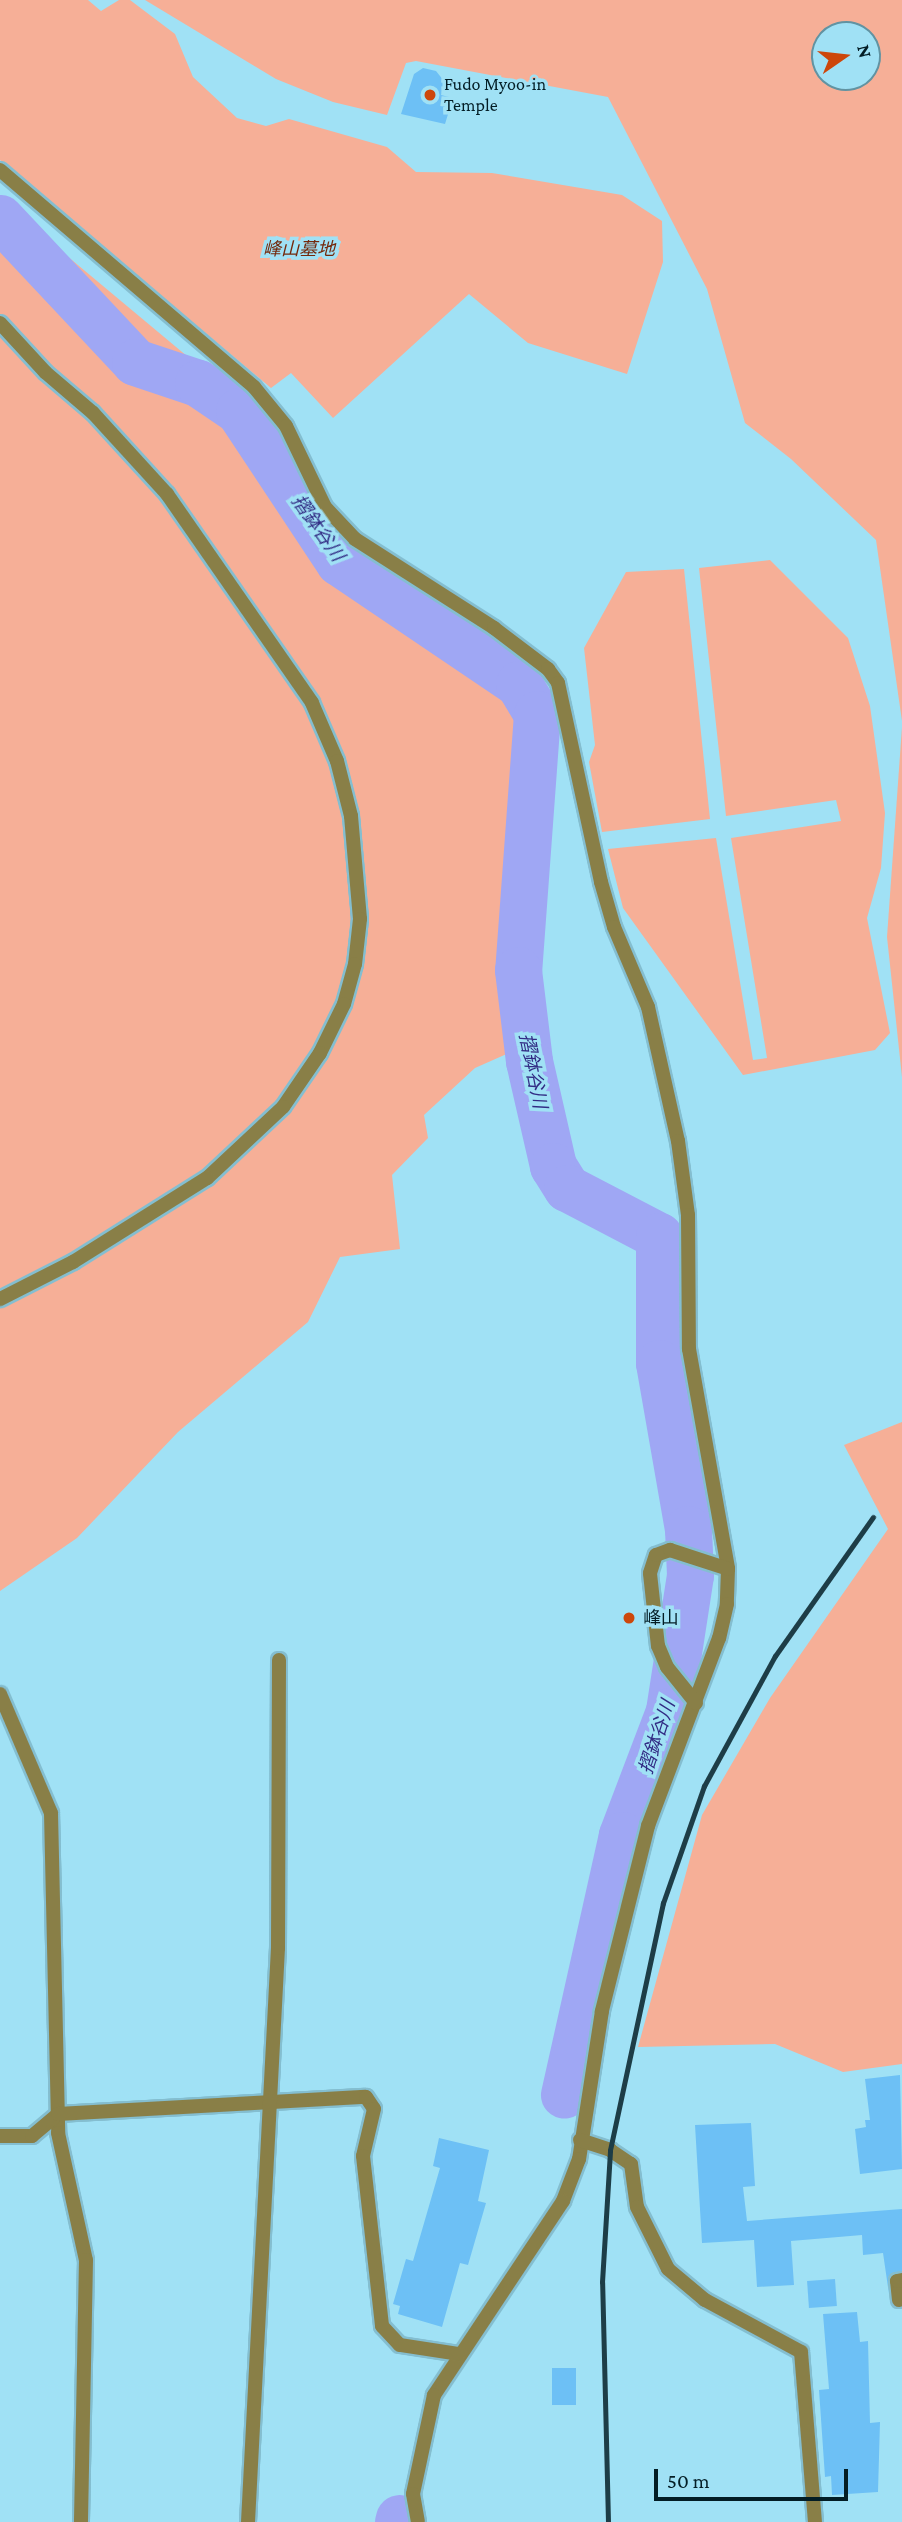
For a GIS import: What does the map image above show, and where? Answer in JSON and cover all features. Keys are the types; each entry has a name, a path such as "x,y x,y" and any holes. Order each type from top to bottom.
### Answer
{"street":[{"path":"0,170 254,387 286,426 325,507 355,539 494,628 548,669 558,683 601,882 614,927 648,1007 666,1074 688,1215 690,1349 728,1569 727,1604 719,1638 696,1703 648,1826 602,2011 579,2159 563,2201 434,2395 422,2439 413,2494 418,2522"},
{"path":"0,323 45,372 93,413 167,494 312,703 337,761 351,816 360,906 355,964 344,1004 320,1053 283,1107 244,1148 179,1198 0,1299"},
{"path":"696,1703 667,1667 658,1646 650,1573 656,1555 670,1550 728,1569"},
{"path":"248,2522 278,1948 279,1660"},
{"path":"0,1694 51,1814 58,2114 86,2260 81,2522"},
{"path":"0,2136 32,2136 58,2114 271,2098 366,2097 374,2109 363,2156 382,2326 400,2345 459,2354"},
{"path":"580,2140 610,2150 631,2164 637,2207 668,2269 705,2300 800,2352 815,2522"},
{"path":"899,2300 897,2281 902,2280"}],"green space":[{"name":"峰山墓地","path":"0,0 88,0 101,11 119,0 130,0 175,34 193,77 237,118 266,126 289,119 387,147 416,172 492,173 622,195 662,221 663,262 627,374 528,343 469,294 333,418 291,373 271,388 0,160"},
{"path":"145,0 902,0 902,721 876,540 791,459 745,423 707,289 608,97 416,61 406,63 387,115 333,102 276,79"},
{"path":"0,200 260,417 302,501 342,559 490,647 536,693 549,722 529,987 511,1052 475,1068 424,1115 428,1138 392,1175 400,1249 340,1257 308,1322 178,1432 77,1538 0,1591"},
{"path":"770,560 848,638 870,706 885,813 881,868 867,918 890,1033 875,1050 743,1075 623,908 608,849 716,838 753,1060 767,1058 731,838 841,821 836,800 726,816 699,568"},
{"path":"684,569 710,819 602,832 589,762 595,745 584,648 626,572"},
{"path":"902,727 902,1077 887,937"},
{"path":"902,1422 902,2064 843,2072 775,2044 638,2047 702,1815 770,1698 888,1529 844,1445"}],"building":[{"path":"423,68 436,71 444,81 441,95 453,98 445,124 401,114 414,74"},
{"path":"900,2075 902,2169 860,2174 855,2129 866,2127 865,2120 870,2120 865,2079"},
{"path":"751,2123 755,2186 743,2187 747,2221 902,2209 902,2271 888,2277 889,2294 883,2253 863,2255 862,2235 791,2241 794,2285 757,2287 754,2240 702,2243 695,2125"},
{"path":"439,2138 489,2150 478,2201 486,2203 468,2265 460,2263 442,2327 398,2314 400,2306 393,2304 406,2259 413,2261 440,2168 433,2166"},
{"path":"835,2279 837,2306 809,2308 807,2281"},
{"path":"857,2312 860,2342 868,2341 870,2423 880,2422 878,2492 832,2495 831,2476 825,2477 819,2390 829,2389 823,2314"},
{"path":"552,2368 576,2368 576,2405 552,2405"}],"waterway":[{"name":"摺鉢谷川","path":"0,218 135,362 198,383 239,411 339,562 519,684 537,714 518,970 529,1061 553,1166 567,1188 659,1236 659,1363 688,1529 690,1575 669,1711 622,1835 564,2095"},
{"name":"摺鉢谷川","path":"398,2522 399,2518"}],"railway":[{"path":"608,2522 602,2282 610,2150 663,1903 704,1786 775,1656 873,1517"}],"place":[{"name":"Fudo Myoo-in Temple","path":"430,95"},
{"name":"峰山","path":"629,1618"}]}
